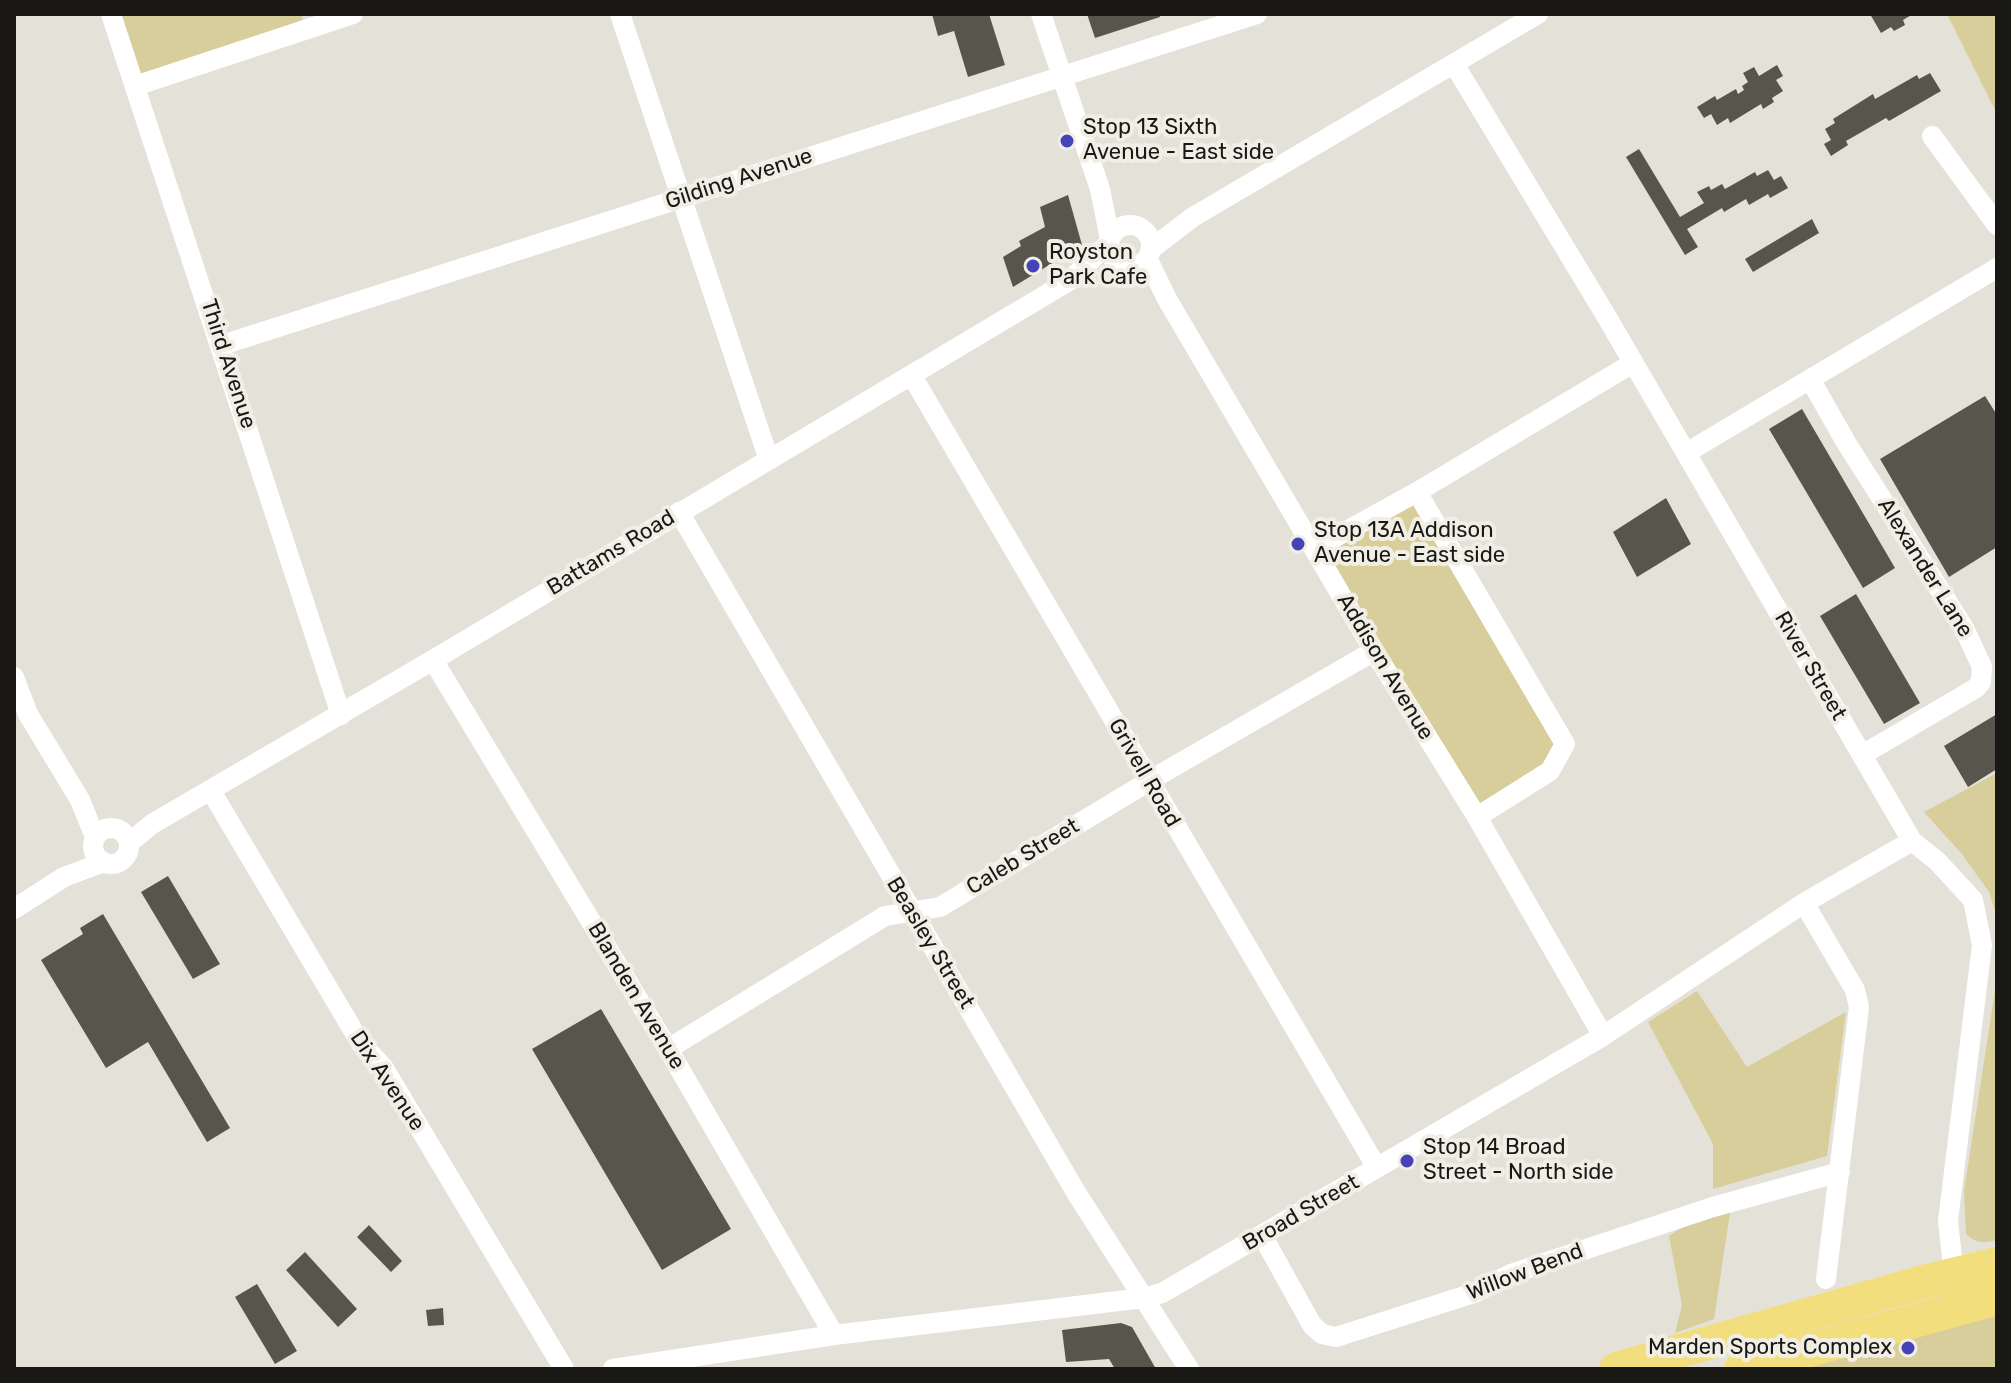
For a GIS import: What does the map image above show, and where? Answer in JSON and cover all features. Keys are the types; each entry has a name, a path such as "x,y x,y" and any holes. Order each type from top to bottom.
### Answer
{"highway":[{"path":"1616,1369 1997,1264"},
{"path":"1741,1369 1997,1298"}],"street":[{"name":"Third Avenue","path":"111,14 341,715"},
{"path":"135,86 303,22 353,14"},
{"path":"620,14 769,460"},
{"path":"1041,14 1100,189 1110,257 1139,260 1148,235 1118,214 1100,189"},
{"name":"Gilding Avenue","path":"222,345 1257,14"},
{"name":"Battams Road","path":"1069,281 1139,260 1193,217 1454,64 1528,17"},
{"name":"River Street","path":"1454,64 1912,841 1937,861 1973,900 1982,945 1948,1221 1958,1309"},
{"path":"1932,136 1997,225"},
{"name":"Battams Road","path":"1134,226 1193,217"},
{"path":"1109,241 1121,226 1134,226"},
{"name":"Battams Road","path":"110,836 152,824 211,791 912,376 1069,281 1109,241"},
{"name":"Addison Avenue","path":"1139,260 1167,299 1374,651 1477,817 1603,1036"},
{"path":"1686,453 1997,268"},
{"path":"1314,549 1417,492 1633,363"},
{"name":"Grivell Road","path":"912,376 1377,1168"},
{"name":"Alexander Lane","path":"1810,379 1847,444 1964,628 1982,667 1981,682 1976,688 1862,755"},
{"path":"1417,492 1565,744 1550,771 1477,817"},
{"name":"Beasley Street","path":"679,512 1077,1194 1189,1369"},
{"name":"Caleb Street","path":"668,1049 885,916 940,907 1374,651"},
{"name":"Blanden Avenue","path":"433,660 668,1049 834,1335"},
{"path":"14,677 28,714 80,800 126,857 120,862 104,862 64,877"},
{"name":"Dix Avenue","path":"211,791 360,1042 383,1067 564,1369"},
{"path":"104,862 95,855 110,836"},
{"path":"14,909 64,877 110,836"},
{"name":"Broad Street","path":"613,1369 834,1335 1144,1298 1162,1293 1603,1036 1804,903 1912,841"},
{"path":"1804,903 1855,990 1859,1007 1826,1279"},
{"name":"Willow Bend","path":"1262,1235 1312,1325 1322,1334 1336,1337 1474,1293 1511,1274 1676,1219 1840,1172"}],"shaded area":[{"path":"111,14 301,14 306,30 135,86"},
{"path":"1947,14 1997,14 1997,114"},
{"path":"1417,492 1565,744 1559,758 1477,817 1314,549"},
{"path":"1997,773 1997,917 1989,892 1961,853 1924,812"},
{"path":"1997,977 1997,1240 1981,1242 1966,1234 1964,1191"},
{"path":"1697,991 1747,1067 1846,1012 1827,1156 1713,1189 1713,1144 1648,1022"},
{"path":"1731,1206 1714,1319 1675,1333 1682,1305 1669,1236 1701,1215"},
{"name":"Marden Sports Complex","path":"1997,1298 1997,1369 1741,1369"}],"building":[{"path":"932,14 989,14 1005,65 968,77 954,31 938,36"},
{"path":"1087,14 1159,14 1160,17 1095,38"},
{"path":"1870,14 1913,14 1903,20 1905,25 1894,31 1891,27 1881,33"},
{"path":"1777,65 1783,76 1776,80 1783,91 1763,109 1761,104 1730,123 1728,118 1717,125 1711,114 1704,118 1697,107 1715,96 1717,100 1736,89 1738,94 1744,90 1742,86 1748,82 1743,73 1754,67 1759,76"},
{"path":"1930,73 1941,91 1846,141 1848,145 1831,156 1824,144 1831,140 1825,129 1835,123 1833,119 1873,94 1875,99 1917,75 1919,79"},
{"path":"1639,149 1680,217 1704,203 1697,192 1722,184 1725,189 1755,172 1757,176 1768,170 1774,180 1781,176 1788,188 1770,198 1768,194 1749,205 1746,199 1724,212 1722,208 1687,229 1698,247 1685,255 1626,157"},
{"path":"1068,195 1082,245 1013,287 1003,257 1021,246 1019,241 1045,227 1040,207"},
{"path":"1812,219 1819,233 1753,272 1745,259"},
{"path":"1985,396 1997,415 1997,547 1949,577 1880,459"},
{"path":"1802,409 1895,568 1863,588 1769,429"},
{"path":"1666,498 1691,544 1637,577 1613,532"},
{"path":"1856,594 1920,703 1884,724 1820,616"},
{"path":"1997,714 1997,769 1968,787 1944,746"},
{"path":"168,876 220,964 193,979 141,892"},
{"path":"103,914 230,1128 207,1142 148,1042 106,1068 41,960 83,934 80,928"},
{"path":"601,1009 731,1229 662,1270 532,1049"},
{"path":"369,1225 402,1261 391,1272 357,1237"},
{"path":"305,1252 357,1309 338,1327 286,1270"},
{"path":"257,1284 297,1351 275,1364 235,1297"},
{"path":"443,1308 444,1325 428,1326 426,1310"},
{"path":"1121,1323 1132,1327 1156,1369 1115,1369 1109,1359 1066,1362 1062,1330"}],"place":[{"name":"Stop 13 Sixth Avenue - East side","path":"1067,141"},
{"name":"Royston Park Cafe","path":"1033,266"},
{"name":"Stop 13A Addison Avenue - East side","path":"1298,544"},
{"name":"Stop 14 Broad Street - North side","path":"1407,1161"},
{"name":"Marden Sports Complex","path":"1908,1348"}]}
